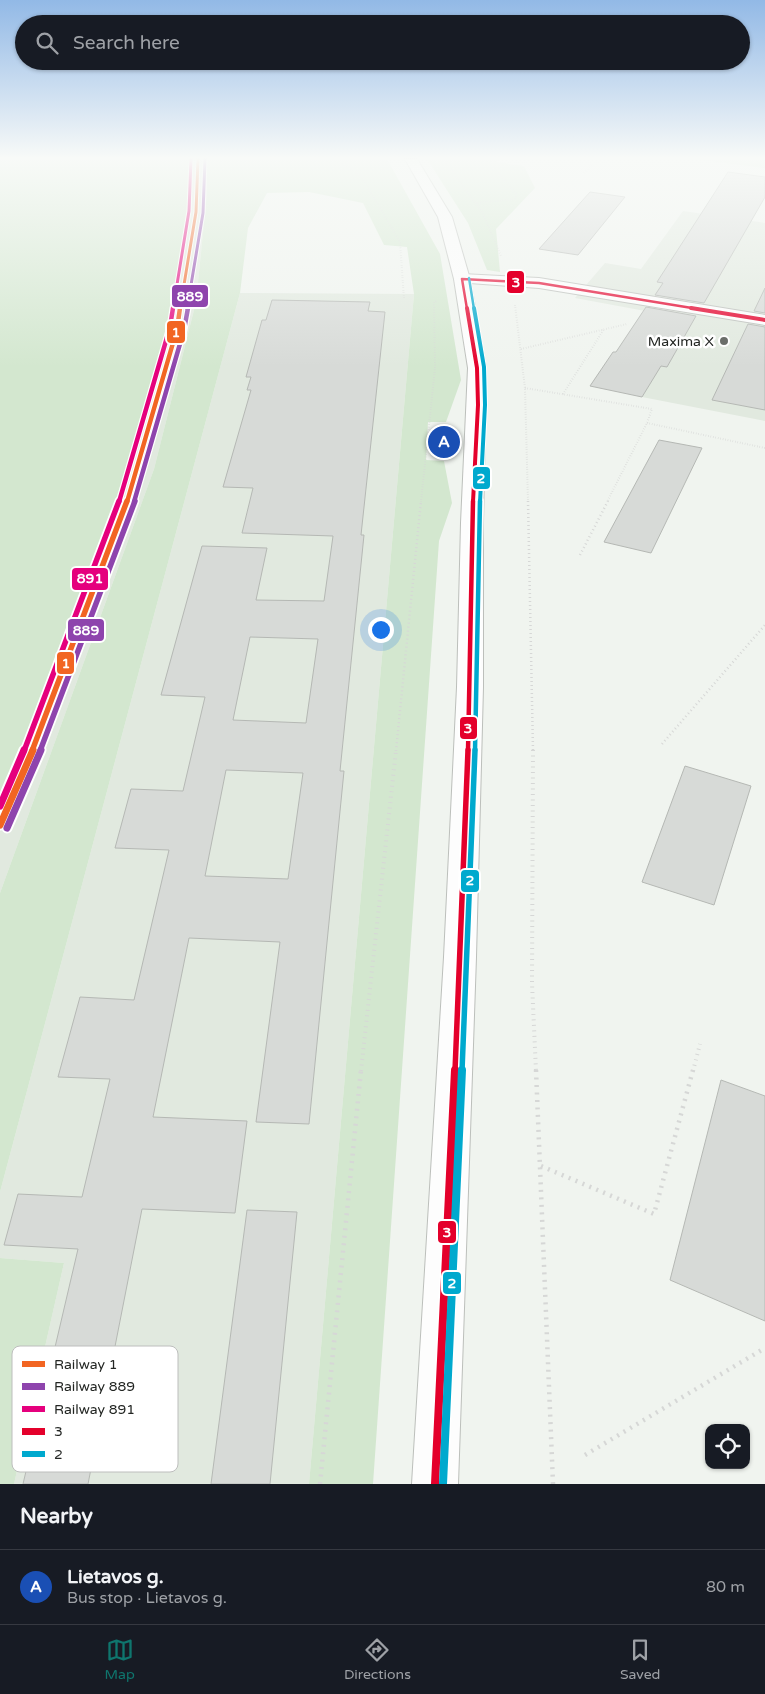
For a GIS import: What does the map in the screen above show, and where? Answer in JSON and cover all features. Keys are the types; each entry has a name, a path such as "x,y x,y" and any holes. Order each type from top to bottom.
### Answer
{"main road":[{"path":"435,1484 460,956 470,686 472,523 478,405 477,368 462,280 448,228"},
{"path":"462,280 539,283 765,320"}],"path":[{"path":"392,228 400,242 404,299"},
{"path":"489,228 509,273 525,388 533,705 532,983 553,1484"},
{"path":"320,1484 351,1157 395,761 435,368 434,302"},
{"path":"520,348 628,324"},
{"path":"563,394 604,329"},
{"path":"525,388 652,409 647,423 580,555"},
{"path":"647,423 765,448"},
{"path":"662,744 765,625"},
{"path":"541,1166 654,1214 700,1044"},
{"path":"585,1455 765,1348"}],"shaded area":[{"path":"184,228 203,228 196,302 154,469 0,893 0,812 47,693 142,425"},
{"path":"671,228 765,228 765,421 642,397 661,366 667,367 694,320 575,298 605,263 641,269"},
{"path":"240,293 414,294 309,1484 14,1484 17,1472 178,1472 178,1346 45,1346 64,1263 0,1258 0,1192"}],"green space":[{"path":"0,228 186,228 178,292 142,425 47,693 0,812"},
{"path":"203,228 248,228 240,293 0,1192 0,893 154,469 196,302"},
{"path":"376,228 426,228 440,254 461,380 446,422 428,422 426,460 444,461 452,503 439,541 373,1484 309,1484 414,294 407,247 384,245"},
{"path":"470,228 497,228 500,272 487,270"},
{"path":"0,1258 64,1263 45,1346 12,1346 12,1472 17,1472 14,1484 0,1484"}],"building":[{"path":"558,228 600,228 578,255 539,249"},
{"path":"692,228 747,228 704,303 655,295 663,283 657,282"},
{"path":"765,288 765,313 754,311"},
{"path":"272,300 370,302 368,311 385,312 361,535 364,535 340,771 344,771 309,1124 256,1122 280,942 189,938 153,1117 247,1121 235,1213 142,1209 115,1346 55,1346 78,1249 4,1245 18,1194 82,1197 110,1079 58,1077 80,997 134,1000 169,850 115,848 131,789 183,791 205,697 161,695 202,546 267,548 256,600 324,601 333,536 242,533 253,488 223,487 251,390 247,390 251,377 246,377 262,320 266,320","holes":["250,637 318,639 306,723 233,720","226,770 303,773 288,879 205,876"]},
{"path":"646,307 696,316 667,367 661,366 642,397 590,386 613,352 616,352"},
{"path":"748,324 765,327 765,410 712,400"},
{"path":"659,440 702,448 651,553 604,542"},
{"path":"685,766 751,786 714,905 642,882"},
{"path":"721,1080 765,1096 765,1321 670,1280"},
{"path":"247,1210 297,1212 270,1484 211,1484"},
{"path":"26,1472 90,1472 88,1484 23,1484"}],"rail line":[{"name":"891","path":"0,806 28,741 119,502 170,327 186,228"},
{"name":"1","path":"0,825 35,744 126,504 177,329 193,228"},
{"name":"889","path":"7,828 42,747 133,506 184,330 201,228"}],"transit line":[{"name":"2","path":"443,1484 467,957 477,687 479,523 485,405 484,367 469,278"},
{"name":"3","path":"435,1484 460,957 470,687 472,523 478,405 477,368 462,279 539,283 765,320"}],"place":[{"name":"Maxima X","path":"724,341"},
{"name":"Lietavos g.","path":"444,442"}]}
